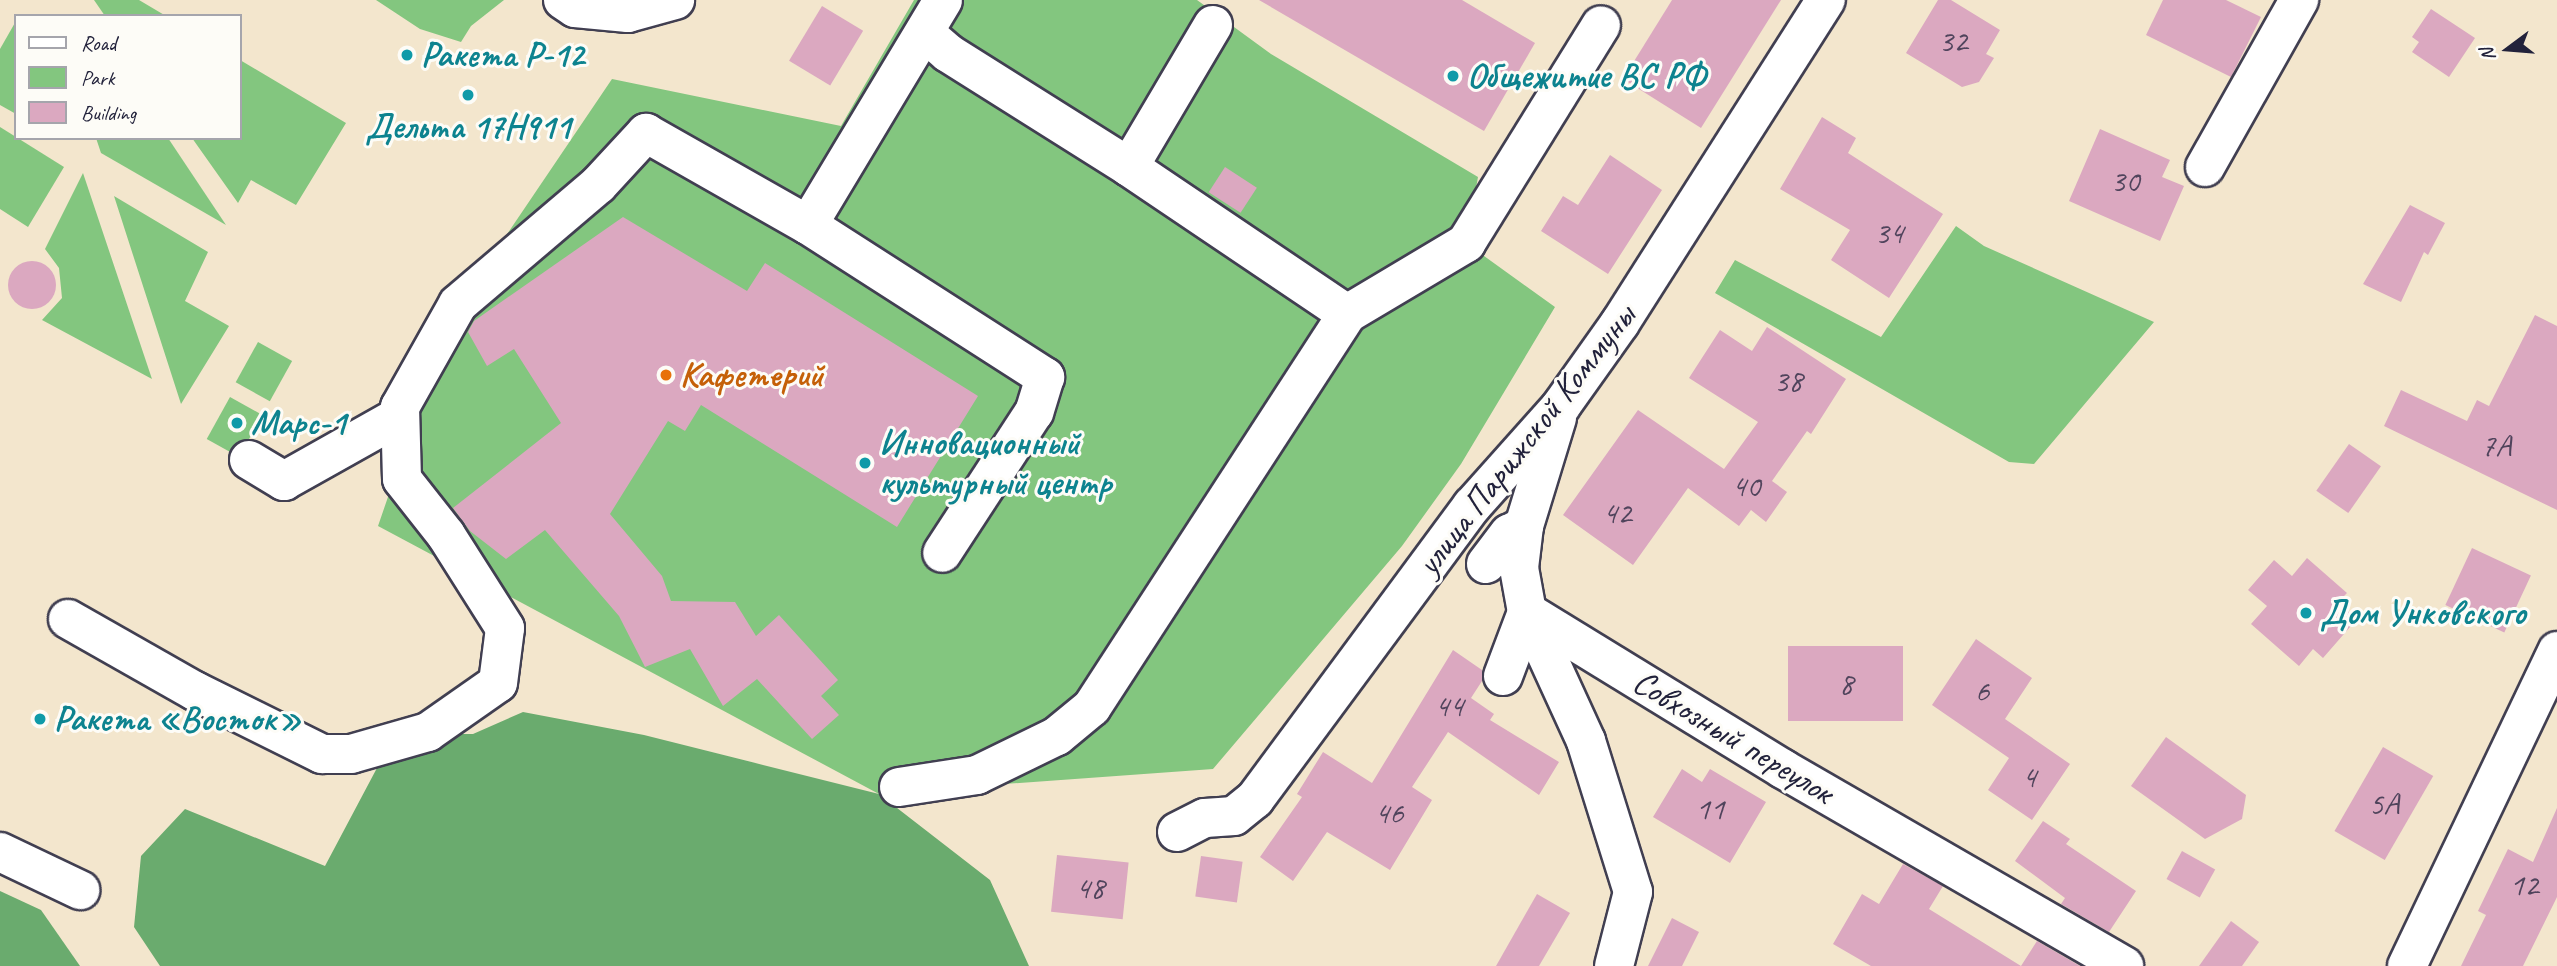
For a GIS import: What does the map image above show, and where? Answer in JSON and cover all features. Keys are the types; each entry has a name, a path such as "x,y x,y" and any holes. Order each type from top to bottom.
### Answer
{"street":[{"path":"563,0 575,8 628,13 675,0"},
{"path":"808,225 943,0"},
{"name":"улица Парижской Коммуны","path":"1177,832 1205,818 1234,816 1255,799 1472,506 1561,407 1620,323 1826,0"},
{"path":"2205,167 2299,0"},
{"path":"1129,167 1213,25"},
{"path":"899,787 977,775 1057,736 1092,707 1347,314 1466,243 1601,25"},
{"path":"925,33 948,53 1129,167 1347,314"},
{"path":"68,619 195,691 322,754 351,754 428,732 498,683 505,628 446,535 402,479 400,407 458,304 598,186 646,133 808,225 1045,377 1034,412 942,553"},
{"path":"1561,407 1524,526 1519,568 1527,612 1586,741 1633,892 1614,966"},
{"path":"249,460 284,481 400,416"},
{"path":"1486,564 1509,534 1524,526"},
{"path":"1503,676 1527,612"},
{"name":"Совхозный переулок","path":"1527,612 1783,769 2123,966"},
{"path":"2407,966 2557,651"},
{"path":"0,852 80,890"}],"green space":[{"path":"94,0 139,0 163,14 104,14"},
{"path":"376,0 504,0 471,26 461,42 420,29"},
{"path":"914,0 1197,0 1271,54 1478,177 1466,243 1555,307 1461,464 1402,546 1213,769 1004,784 956,795 879,794 378,526 449,320 612,79 841,126"},
{"path":"14,24 14,113 0,105 0,49"},
{"path":"242,61 346,123 296,205 251,180 238,203 193,140 242,140"},
{"path":"0,127 14,136 14,140 21,140 64,167 28,227 0,209"},
{"path":"97,140 169,140 226,225 101,153"},
{"path":"83,173 152,379 42,320 62,298 59,268 45,249"},
{"path":"114,196 208,252 185,301 229,326 181,404"},
{"path":"1956,226 1984,246 2154,322 2034,464 2009,462 1715,293 1735,260 1881,337"},
{"path":"258,342 292,361 270,401 236,382"},
{"path":"230,397 262,415 239,457 207,439"},
{"path":"523,712 644,735 879,794 990,880 1029,966 160,966 134,927 141,856 185,809 325,866 395,734 473,734"},
{"path":"0,891 41,910 80,966 0,966"}],"building":[{"name":"Общежитие ВС РФ","path":"1259,0 1462,0 1535,43 1484,131"},
{"path":"1672,0 1781,0 1701,128 1623,79"},
{"path":"1938,0 1951,0 2000,30 1986,54 1994,58 1979,82 1962,87 1906,53"},
{"path":"2163,0 2226,0 2261,17 2231,77 2146,35"},
{"path":"822,6 863,31 830,86 789,61"},
{"path":"2431,9 2475,38 2449,77 2412,52 2419,42 2412,37"},
{"path":"1822,117 1856,138 1848,153 1943,214 1889,298 1831,260 1850,230 1780,189"},
{"path":"2100,129 2170,160 2162,177 2184,186 2160,241 2069,201"},
{"path":"1610,155 1662,190 1608,274 1541,231 1563,196 1578,205"},
{"path":"1225,167 1257,188 1241,213 1209,192"},
{"path":"2410,205 2445,223 2428,255 2424,252 2401,302 2363,284"},
{"name":"Инновационный культурный центр","path":"623,217 747,291 765,263 978,396 897,527 701,405 685,431 668,421 610,514 662,576 671,601 735,602 756,636 779,615 838,680 821,696 839,715 812,739 757,679 723,706 690,649 645,667 619,616 545,530 506,559 470,531 453,508 561,423 514,349 487,366 468,332 474,321"},
{"path":"32,261 49,268 56,285 49,302 32,309 15,302 8,285 15,268"},
{"path":"2535,315 2557,326 2557,510 2384,426 2401,390 2467,421 2477,400 2489,406"},
{"path":"1767,327 1846,379 1811,434 1807,431 1772,481 1787,492 1766,522 1751,510 1739,526 1688,488 1633,565 1563,515 1638,410 1724,469 1758,422 1689,378 1720,330 1752,351"},
{"path":"2349,444 2381,466 2348,513 2316,491"},
{"path":"2472,548 2531,575 2504,633 2445,605"},
{"name":"Дом Унковского","path":"2307,558 2347,593 2338,602 2357,619 2323,658 2313,649 2299,666 2251,624 2267,606 2248,590 2274,560 2292,576"},
{"path":"1976,639 2032,678 2005,719 2070,764 2032,820 1988,790 2009,758 1932,705"},
{"path":"1788,646 1903,646 1903,721 1788,721"},
{"path":"1453,650 1482,670 1482,681 1471,698 1494,714 1490,720 1559,762 1539,795 1448,732 1412,787 1432,800 1390,870 1327,832 1293,881 1260,857 1302,797 1297,794 1323,752 1372,783"},
{"path":"2166,737 2246,795 2242,819 2205,839 2131,786"},
{"path":"2383,747 2433,776 2385,860 2334,831"},
{"path":"1682,769 1702,782 1710,769 1766,802 1730,863 1653,817"},
{"path":"2557,808 2557,897 2523,966 2461,966 2486,915 2478,911 2508,849 2533,862"},
{"path":"2043,821 2070,839 2066,844 2136,891 2109,932 2061,904 2065,898 2015,861"},
{"path":"2182,851 2215,869 2200,897 2166,879"},
{"path":"1057,855 1129,863 1123,919 1051,912"},
{"path":"1201,856 1243,862 1237,902 1195,897"},
{"path":"1903,864 1943,886 1929,909 2021,966 1871,966 1833,944 1862,894 1879,904"},
{"path":"1537,894 1570,913 1539,966 1496,966"},
{"path":"1672,918 1699,932 1682,966 1648,966"},
{"path":"2231,921 2259,942 2242,966 2199,966"},
{"path":"2037,941 2080,966 2021,966"}],"place":[{"name":"Ракета Р-12","path":"407,55"},
{"name":"Общежитие ВС РФ","path":"1453,76"},
{"name":"Дельта 17Н911","path":"468,95"},
{"name":"Кафетерий","path":"666,375"},
{"name":"Марс-1","path":"237,423"},
{"name":"Инновационный культурный центр","path":"865,463"},
{"name":"Дом Унковского","path":"2306,613"},
{"name":"Ракета «Восток»","path":"40,719"}]}
